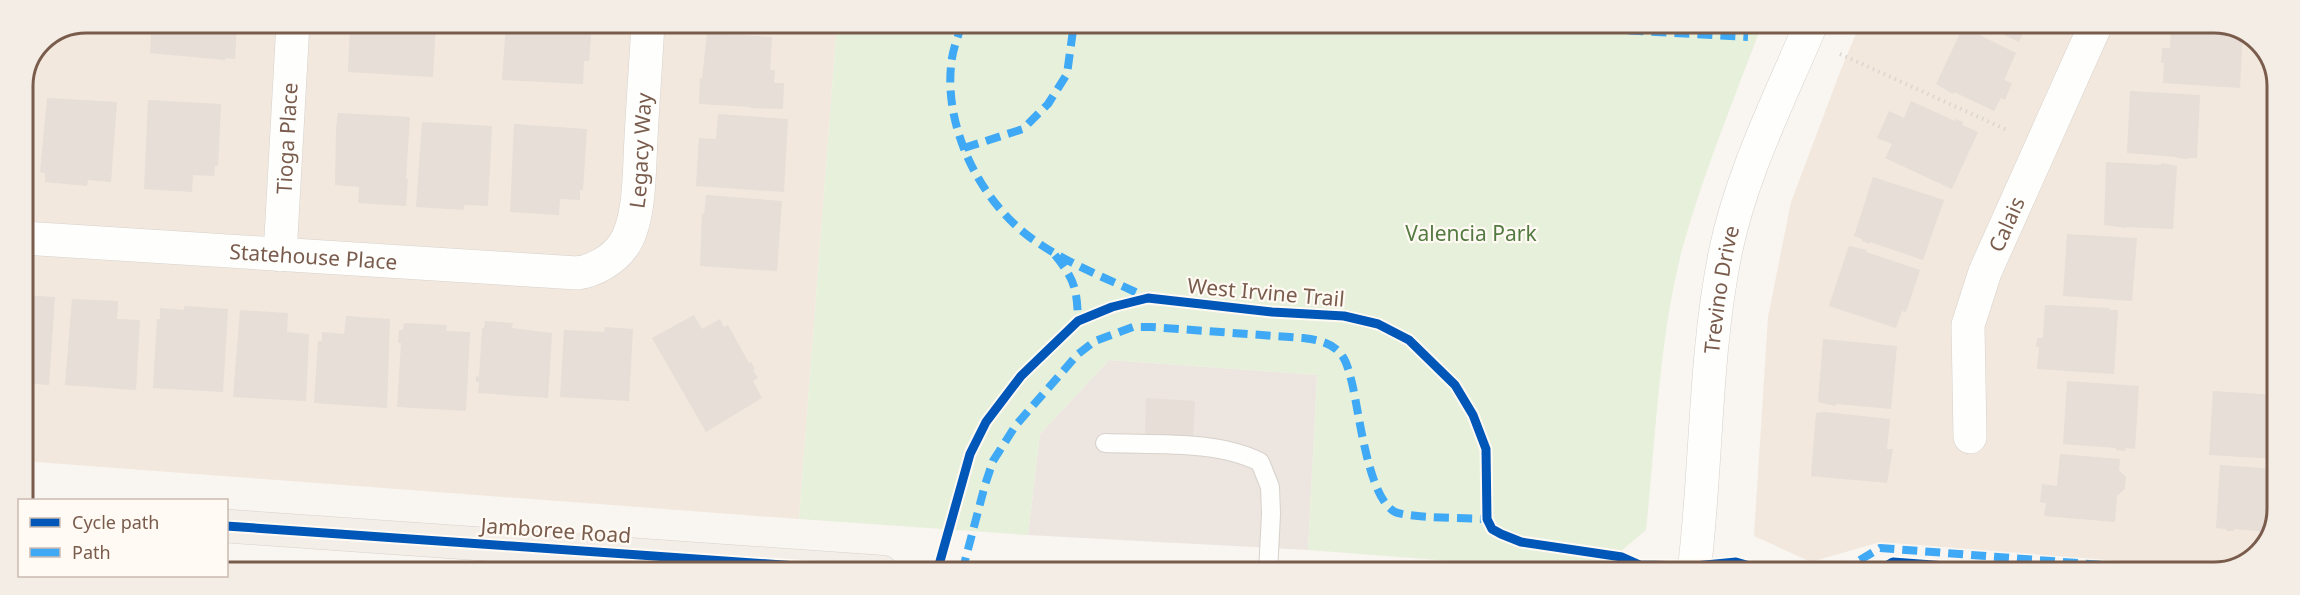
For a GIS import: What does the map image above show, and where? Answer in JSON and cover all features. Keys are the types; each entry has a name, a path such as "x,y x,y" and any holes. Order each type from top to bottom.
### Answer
{"main road":[{"name":"Jamboree Road","path":"228,526 739,562"}],"street":[{"name":"Tioga Place","path":"280,255 292,33"},
{"name":"Legacy Way","path":"601,264 624,246 632,229 637,192 647,33"},
{"name":"Trevino Drive","path":"1695,562 1712,328 1725,252 1745,181 1807,33"},
{"name":"Calais","path":"1970,437 1968,325 1985,272 2092,33"},
{"name":"Statehouse Place","path":"33,239 577,273 589,272 601,264"}],"lane":[{"path":"1105,443 1220,448 1244,454 1260,462 1270,487 1268,562"}],"path":[{"path":"1840,54 2007,130"}],"shaded area":[{"path":"86,33 836,33 799,519 33,462 33,86 37,66 42,57 48,48 66,37"},
{"path":"1856,33 2214,33 2241,40 2254,51 2263,66 2267,82 2267,509 2260,536 2249,549 2241,555 2224,561 2134,562 1880,542 1811,562 1754,536 1768,317 1791,202"},
{"path":"1109,360 1317,375 1308,550 1028,535 1040,434"}],"green space":[{"name":"Valencia Park","path":"836,33 1759,33 1700,190 1675,280 1663,351 1646,530 1608,562 1465,562 1308,550 1317,375 1109,360 1040,434 1028,535 799,519"}],"building":[{"path":"151,33 236,33 235,59 150,53"},
{"path":"350,33 435,33 433,77 348,72"},
{"path":"505,33 591,33 589,61 584,61 583,84 502,80"},
{"path":"707,33 772,37 770,70 775,70 774,83 784,83 783,109 699,104 700,78 702,79"},
{"path":"1960,33 1975,33 2016,53 2004,80 2012,83 2005,100 2001,98 1994,111 1954,92 1953,94 1936,84"},
{"path":"2000,33 2023,33 2019,42"},
{"path":"2171,33 2214,33 2241,40 2240,88 2163,83 2162,48 2170,48"},
{"path":"2130,91 2200,95 2197,158 2127,153"},
{"path":"47,98 117,102 111,182 88,180 87,186 45,182 45,173 40,172"},
{"path":"148,100 221,104 218,166 215,166 214,176 193,175 192,192 144,189"},
{"path":"1911,101 1955,121 1956,119 1963,122 1962,125 1978,132 1952,189 1885,158 1892,144 1877,138 1889,111 1904,118"},
{"path":"338,113 410,117 406,206 358,203 359,187 335,185"},
{"path":"718,114 788,119 784,192 696,186 699,138 716,139"},
{"path":"422,122 492,126 488,206 464,205 464,210 416,207"},
{"path":"514,124 587,129 583,190 580,190 580,200 560,199 559,215 510,212"},
{"path":"2106,162 2161,165 2161,163 2177,166 2173,229 2104,225"},
{"path":"1873,177 1944,200 1923,260 1870,242 1870,244 1854,236"},
{"path":"706,195 782,201 777,271 700,266 702,213 704,214"},
{"path":"2067,234 2137,238 2132,301 2063,296"},
{"path":"1849,246 1867,250 1866,252 1920,270 1906,312 1902,311 1896,328 1829,306"},
{"path":"33,296 55,297 49,385 33,384"},
{"path":"72,299 118,301 117,319 140,320 136,390 65,385"},
{"path":"2045,305 2118,310 2114,374 2037,369 2039,347 2036,347 2037,338 2043,338"},
{"path":"184,306 228,309 223,392 153,388 157,319 160,319 160,308 184,310"},
{"path":"240,310 288,313 287,332 309,334 306,401 233,397"},
{"path":"694,315 702,329 720,319 724,327 728,325 749,363 751,362 755,369 753,370 758,378 753,381 762,398 706,432 652,338"},
{"path":"346,316 390,319 387,408 314,403 318,341 322,341 322,332 344,334"},
{"path":"485,321 513,323 512,328 552,333 548,398 478,393 479,382 476,382 476,376 479,377 482,328 484,328"},
{"path":"404,323 447,325 446,331 470,332 466,411 397,407 401,343 398,343 399,330 403,330"},
{"path":"605,327 633,329 629,401 560,397 564,330 604,332"},
{"path":"1823,339 1897,346 1891,409 1836,404 1835,406 1818,402"},
{"path":"2067,381 2139,386 2135,449 2126,448 2125,451 2116,450 2116,448 2063,444"},
{"path":"2213,391 2267,394 2267,458 2209,455"},
{"path":"1146,398 1195,401 1193,439 1145,436"},
{"path":"1816,413 1890,419 1887,449 1893,449 1887,483 1811,476"},
{"path":"2060,454 2120,459 2119,470 2126,477 2125,489 2117,496 2115,522 2044,516 2046,503 2040,502 2042,484 2057,486"},
{"path":"2220,465 2267,468 2267,509 2262,531 2234,529 2234,531 2226,531 2226,529 2216,528"}],"marked path":[{"path":"959,33 952,58 950,82 952,107 967,156 993,200 1009,219 1041,245 1070,262 1148,298"},
{"path":"964,148 1023,129 1048,104 1067,74 1073,33"},
{"path":"1676,33 1748,37"},
{"path":"1055,255 1074,285 1078,321"},
{"path":"965,562 993,461 1016,425 1078,354 1095,341 1133,327 1303,338 1331,345 1339,352 1347,365 1371,471 1385,503 1395,512 1402,514 1487,519"},
{"path":"1857,562 1880,548 2064,562"}],"cycle path":[{"name":"West Irvine Trail","path":"940,562 970,454 986,422 1021,376 1078,321 1112,307 1148,298 1272,312 1344,316 1378,324 1409,340 1455,385 1473,415 1486,449 1487,519 1492,529 1521,542 1622,557 1633,562"},
{"path":"228,526 739,562"}]}
